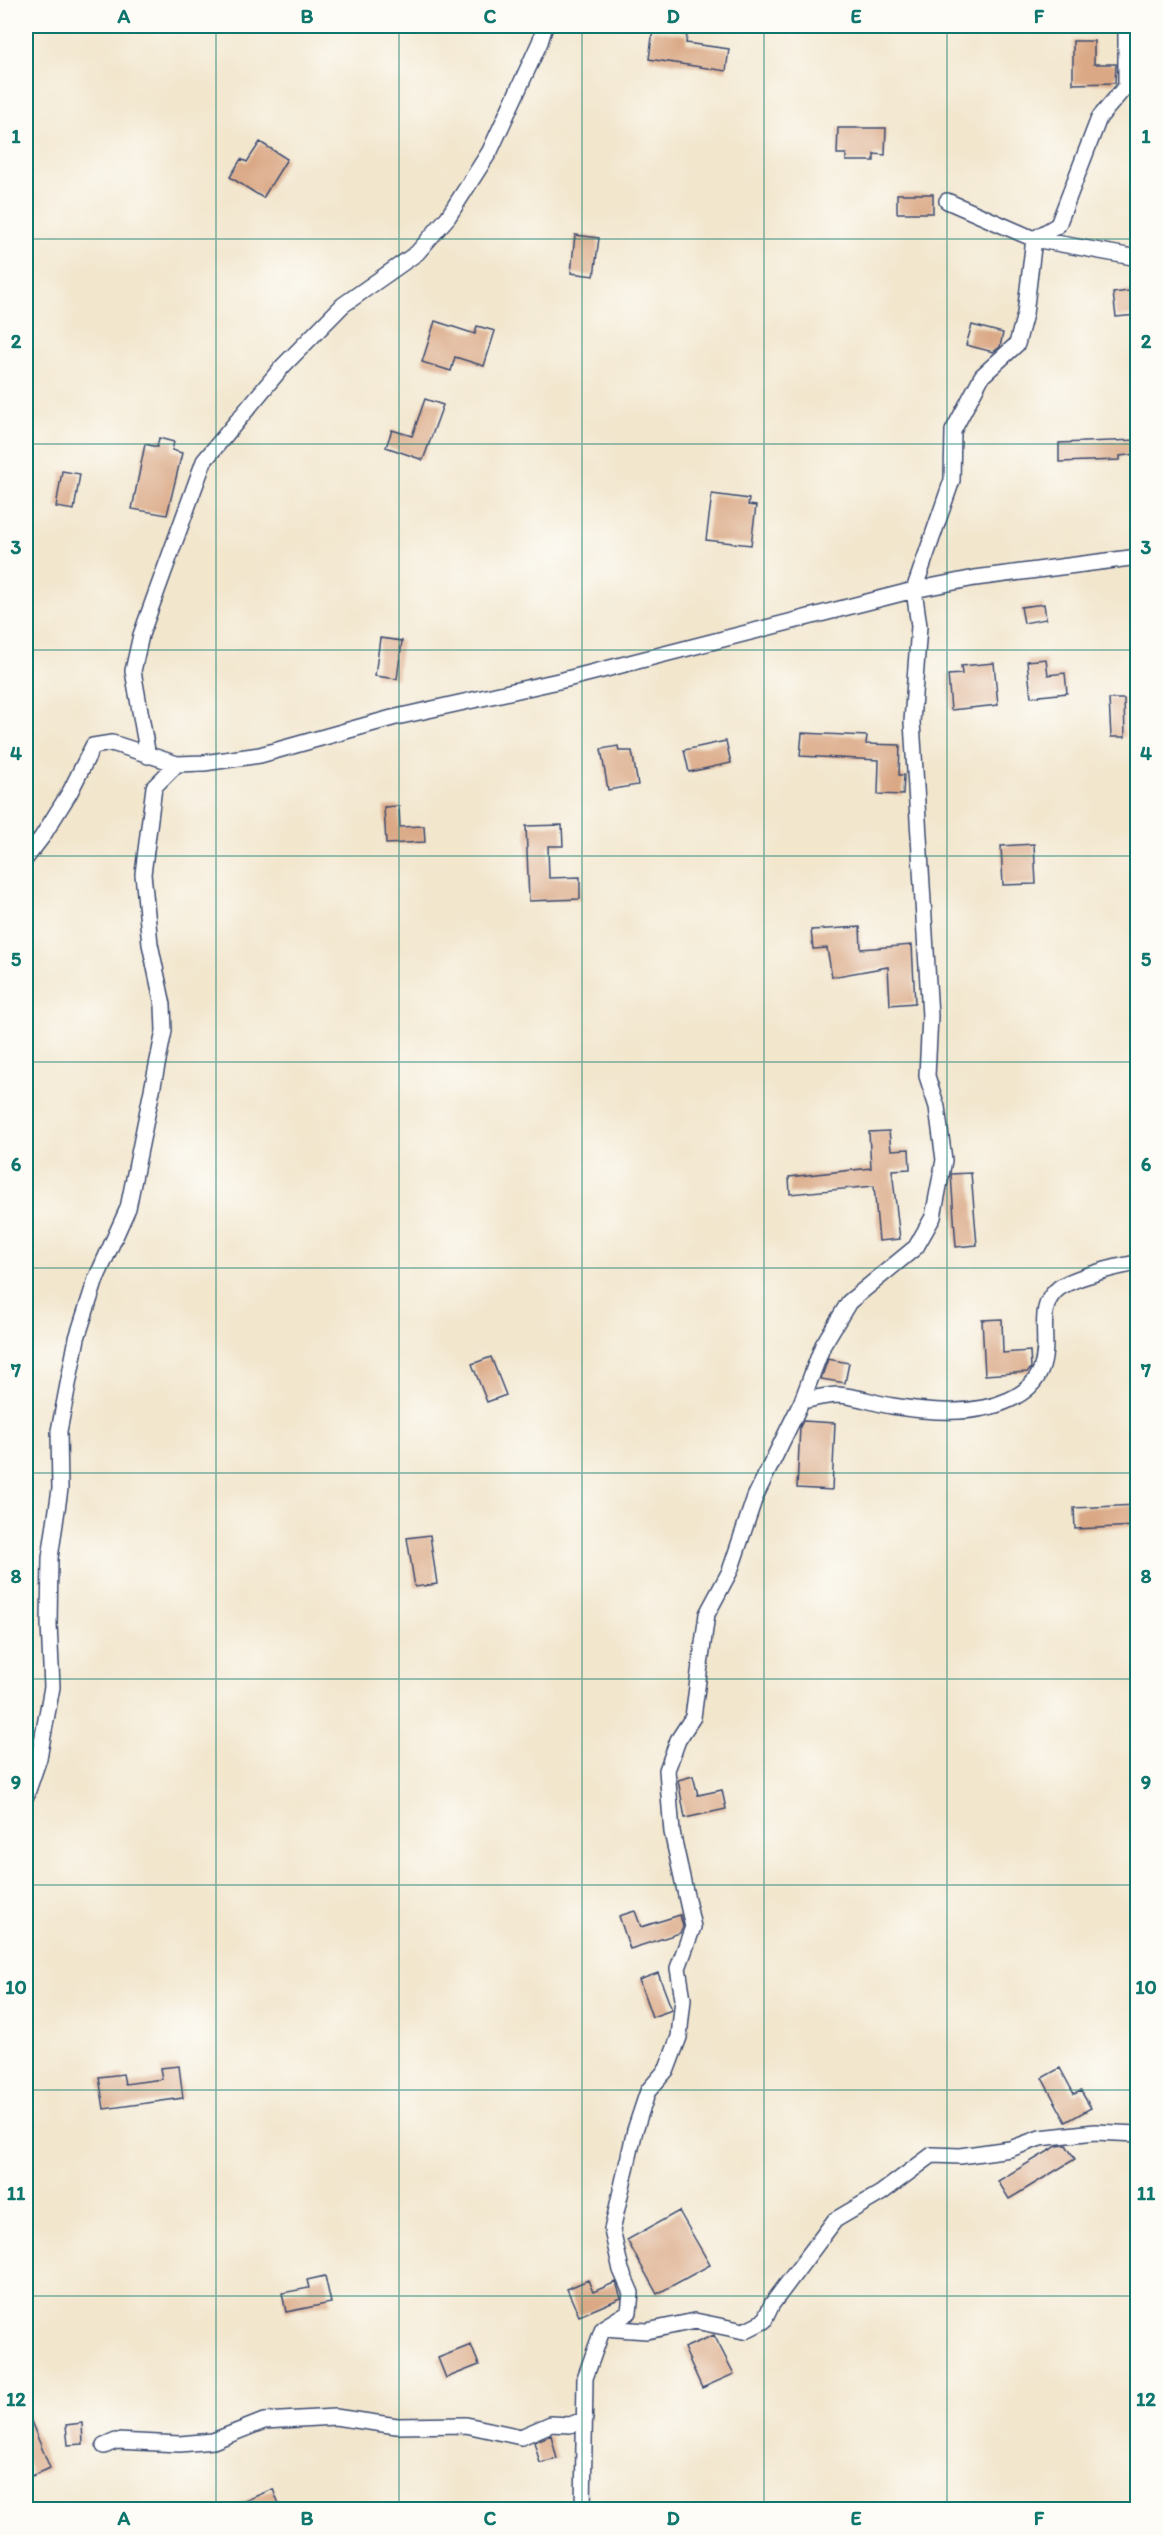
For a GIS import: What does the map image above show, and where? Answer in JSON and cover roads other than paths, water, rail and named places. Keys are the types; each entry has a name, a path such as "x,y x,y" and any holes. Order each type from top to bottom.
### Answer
{"street":[{"path":"148,756 133,671 141,635 204,461 283,366 343,305 417,252 448,217 490,151 540,42 545,26"},
{"path":"1034,239 1058,225 1099,118 1126,86 1126,26"},
{"path":"947,201 1034,239 1137,258"},
{"path":"583,2510 585,2378 603,2328 629,2313 631,2293 621,2270 612,2230 635,2130 648,2091 667,2069 679,2037 683,1999 678,1968 693,1927 672,1832 667,1770 678,1740 693,1717 707,1614 730,1571 754,1497 802,1401 823,1345 849,1302 916,1247 933,1217 944,1160 938,1107 927,1076 930,1016 912,722 919,626 914,590 952,480 953,431 982,376 1017,344 1025,314 1034,239"},
{"path":"26,858 70,792 93,746 112,743 177,764 204,763 260,754 392,718 563,680 914,590 975,578 1137,557"},
{"path":"26,1796 39,1758 52,1687 49,1624 50,1558 60,1489 59,1431 77,1338 96,1279 128,1208 164,1031 163,1005 150,944 143,874 154,787 177,764"},
{"path":"802,1401 838,1395 894,1406 971,1411 1010,1400 1040,1377 1046,1356 1048,1300 1060,1287 1113,1267 1137,1263"},
{"path":"603,2328 647,2331 695,2321 744,2331 764,2321 772,2304 835,2220 881,2193 932,2156 960,2156 1010,2149 1040,2138 1095,2132 1137,2134"},
{"path":"104,2446 116,2441 180,2444 213,2441 264,2421 334,2417 397,2426 466,2425 521,2437 551,2424 570,2425 585,2419"}]}
